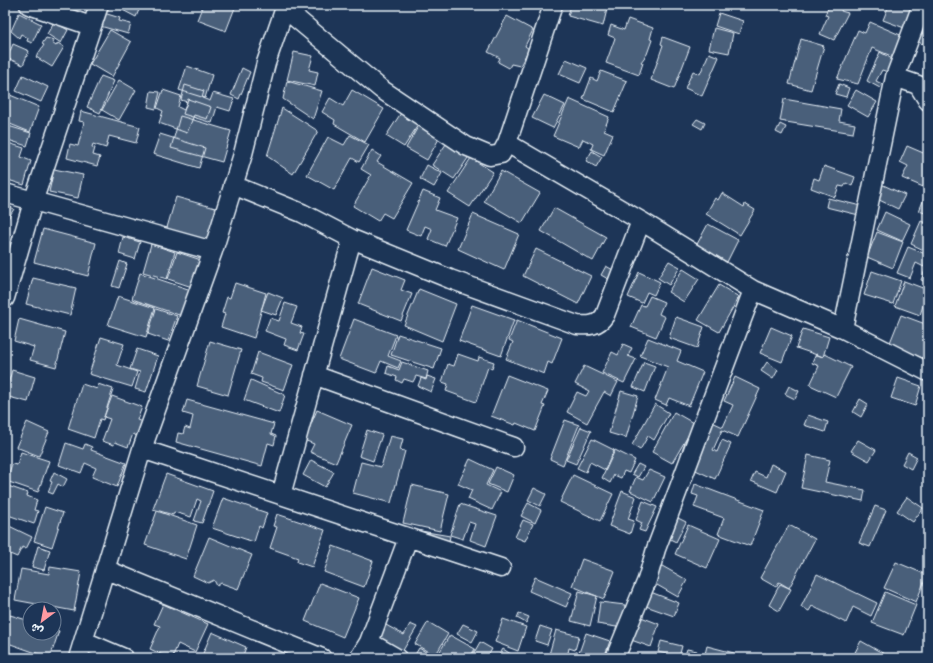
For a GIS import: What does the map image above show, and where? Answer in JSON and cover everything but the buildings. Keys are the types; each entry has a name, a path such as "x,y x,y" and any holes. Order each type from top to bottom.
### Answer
{"street":[{"path":"29,5 91,26"},
{"path":"5,298 33,202 99,5"},
{"path":"78,658 142,449 213,251 233,185 266,63 285,7 381,89 466,146 490,156 501,154 507,143 553,5"},
{"path":"843,329 895,77 922,5"},
{"path":"895,77 918,84 928,100"},
{"path":"507,143 641,221 753,290 843,329 928,372"},
{"path":"233,185 302,213 352,239 450,279 577,325 588,326 596,324 605,315 641,221"},
{"path":"5,193 213,251"},
{"path":"281,495 352,239"},
{"path":"615,658 647,580 656,550 753,290"},
{"path":"314,375 514,446"},
{"path":"142,449 501,568"},
{"path":"359,658 369,642 408,538"},
{"path":"105,569 322,658"},
{"path":"84,641 124,658"},
{"path":"369,642 397,658"}]}
